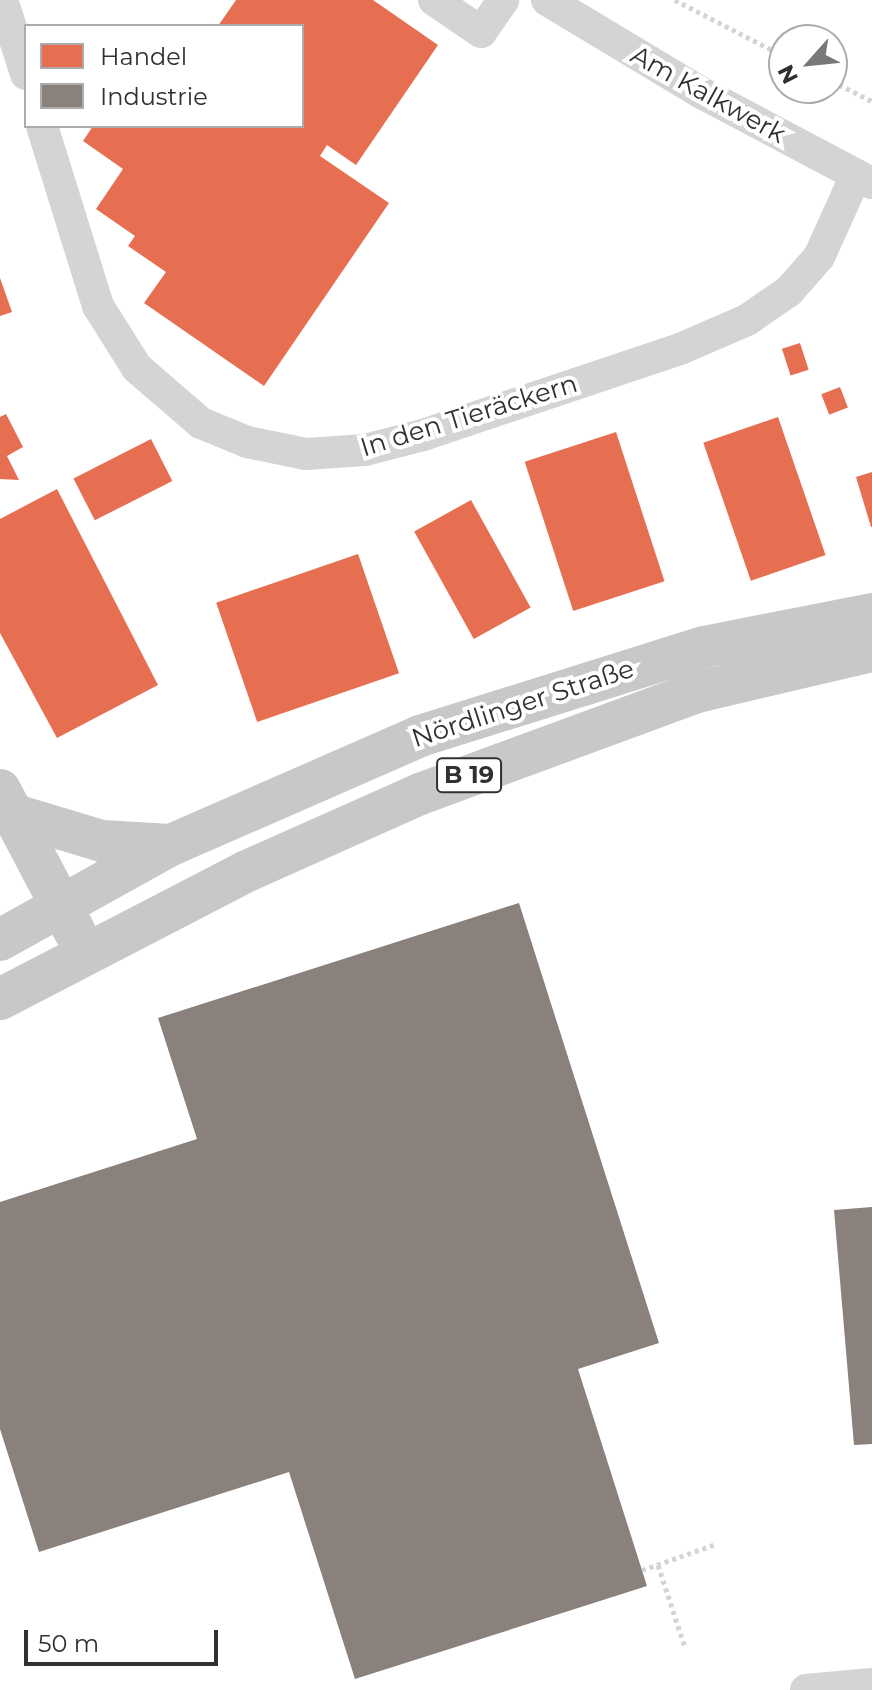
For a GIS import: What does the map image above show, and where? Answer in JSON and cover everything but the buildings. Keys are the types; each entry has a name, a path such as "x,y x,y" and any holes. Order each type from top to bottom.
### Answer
{"main road":[{"name":"Nördlinger Straße","path":"61,906 171,845 338,769 555,690 704,647 872,614"},
{"name":"Nördlinger Straße","path":"84,951 405,800 557,740 711,688 872,651"},
{"name":"B 19","path":"6,802 102,841 171,845"},
{"path":"6,802 84,951"},
{"name":"B 19","path":"0,940 61,906"},
{"name":"B 19","path":"0,999 84,951"}],"street":[{"path":"2,0 24,68"},
{"path":"434,0 481,32 503,0"},
{"name":"Am Kalkwerk","path":"547,0 700,92 864,179"},
{"name":"In den Tieräckern","path":"43,128 98,306 137,368 201,423 247,442 306,454 365,450 423,435 680,349 747,320 789,291 819,257 864,179"},
{"path":"806,1690 872,1684"}],"path":[{"path":"675,0 768,48"},
{"path":"848,89 872,101"},
{"path":"642,1570 716,1544"},
{"path":"658,1565 685,1647"}]}
